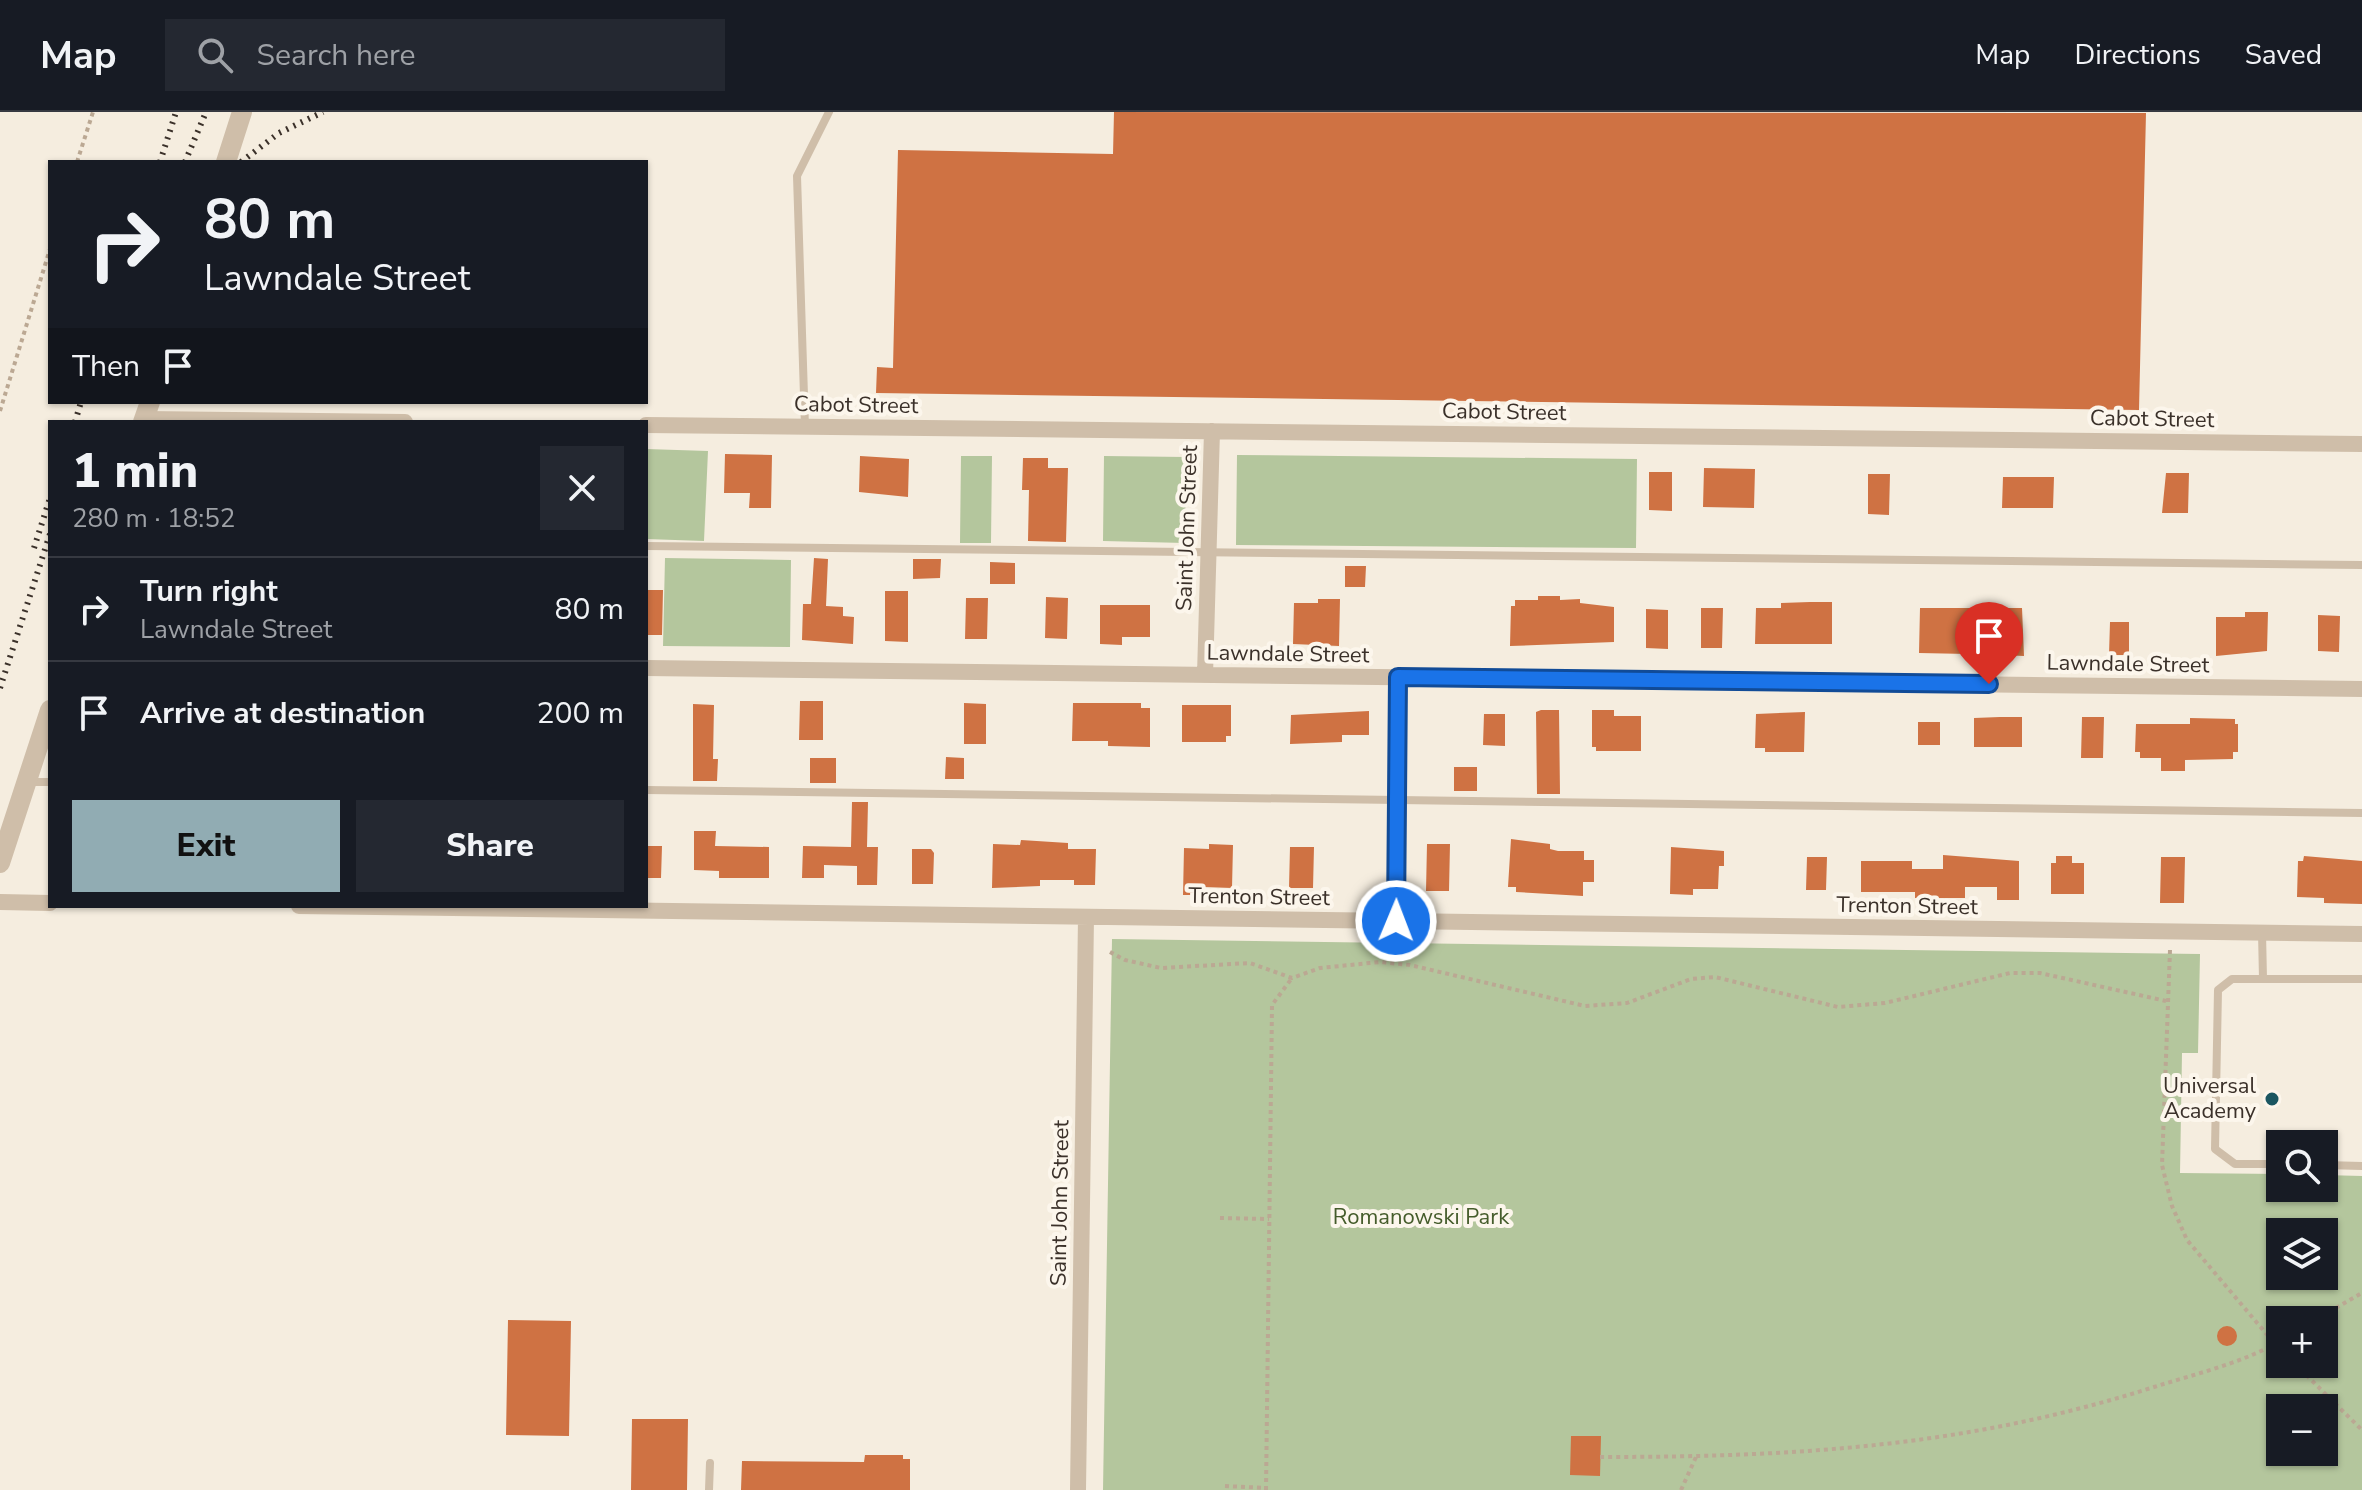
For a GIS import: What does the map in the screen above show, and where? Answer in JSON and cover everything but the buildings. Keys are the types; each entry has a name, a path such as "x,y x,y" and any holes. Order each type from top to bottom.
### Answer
{"street":[{"path":"227,160 242,112"},
{"path":"146,414 340,420"},
{"name":"Cabot Street","path":"648,425 2362,444"},
{"name":"Saint John Street","path":"1205,675 1212,431"},
{"name":"Lawndale Street","path":"648,668 2362,689"},
{"path":"1396,921 1398,677"},
{"path":"0,863 48,716"},
{"path":"0,902 48,903"},
{"name":"Trenton Street","path":"442,908 2362,934"},
{"name":"Saint John Street","path":"1078,1490 1086,917"}],"lane":[{"path":"805,427 797,176 829,112"},
{"path":"648,546 2362,565"},
{"path":"27,782 48,782"},
{"path":"648,790 2362,813"},
{"path":"2262,932 2263,979"},
{"path":"2266,1164 2235,1164 2215,1149 2218,990 2232,979 2362,979"},
{"path":"2338,1165 2362,1166"},
{"path":"709,1490 710,1463"}],"path":[{"path":"78,160 93,112"},
{"path":"0,411 48,255"},
{"path":"2169,931 2162,1165 2172,1206 2187,1240 2266,1330"},
{"path":"1110,952 1125,960 1161,968 1250,963 1292,978"},
{"path":"1225,1486 1266,1489 1272,1005 1292,978 1320,968 1380,962 1410,965 1585,1006 1627,1003 1691,979 1715,977 1838,1007 1885,1003 1975,979 2040,973 2166,1001"},
{"path":"1220,1218 1269,1219"},
{"path":"2338,1307 2362,1293"},
{"path":"1600,1457 1800,1454 1917,1442 2022,1424 2134,1394 2266,1347"},
{"path":"2309,1378 2362,1430"},
{"path":"1681,1490 1696,1457"}],"green space":[{"path":"648,449 708,451 704,541 648,539"},
{"path":"1237,455 1637,459 1636,548 1236,545"},
{"path":"961,456 992,456 991,543 960,543"},
{"path":"1104,456 1186,457 1185,543 1103,541"},
{"path":"665,558 791,560 790,647 663,646"},
{"name":"Romanowski Park","path":"1112,939 2200,954 2198,1053 2182,1053 2180,1173 2266,1174 2266,1202 2338,1202 2338,1175 2362,1176 2362,1490 1103,1490"}],"railway":[{"path":"161,160 176,112"},
{"path":"186,160 206,112"},
{"path":"244,160 279,133 323,112"},
{"path":"76,420 80,404"},
{"path":"34,548 48,504"},
{"path":"0,688 48,540"}],"place":[{"name":"Universal Academy","path":"2272,1099"}],"route":[{"path":"1396,921 1398,677 1989,684"}]}
